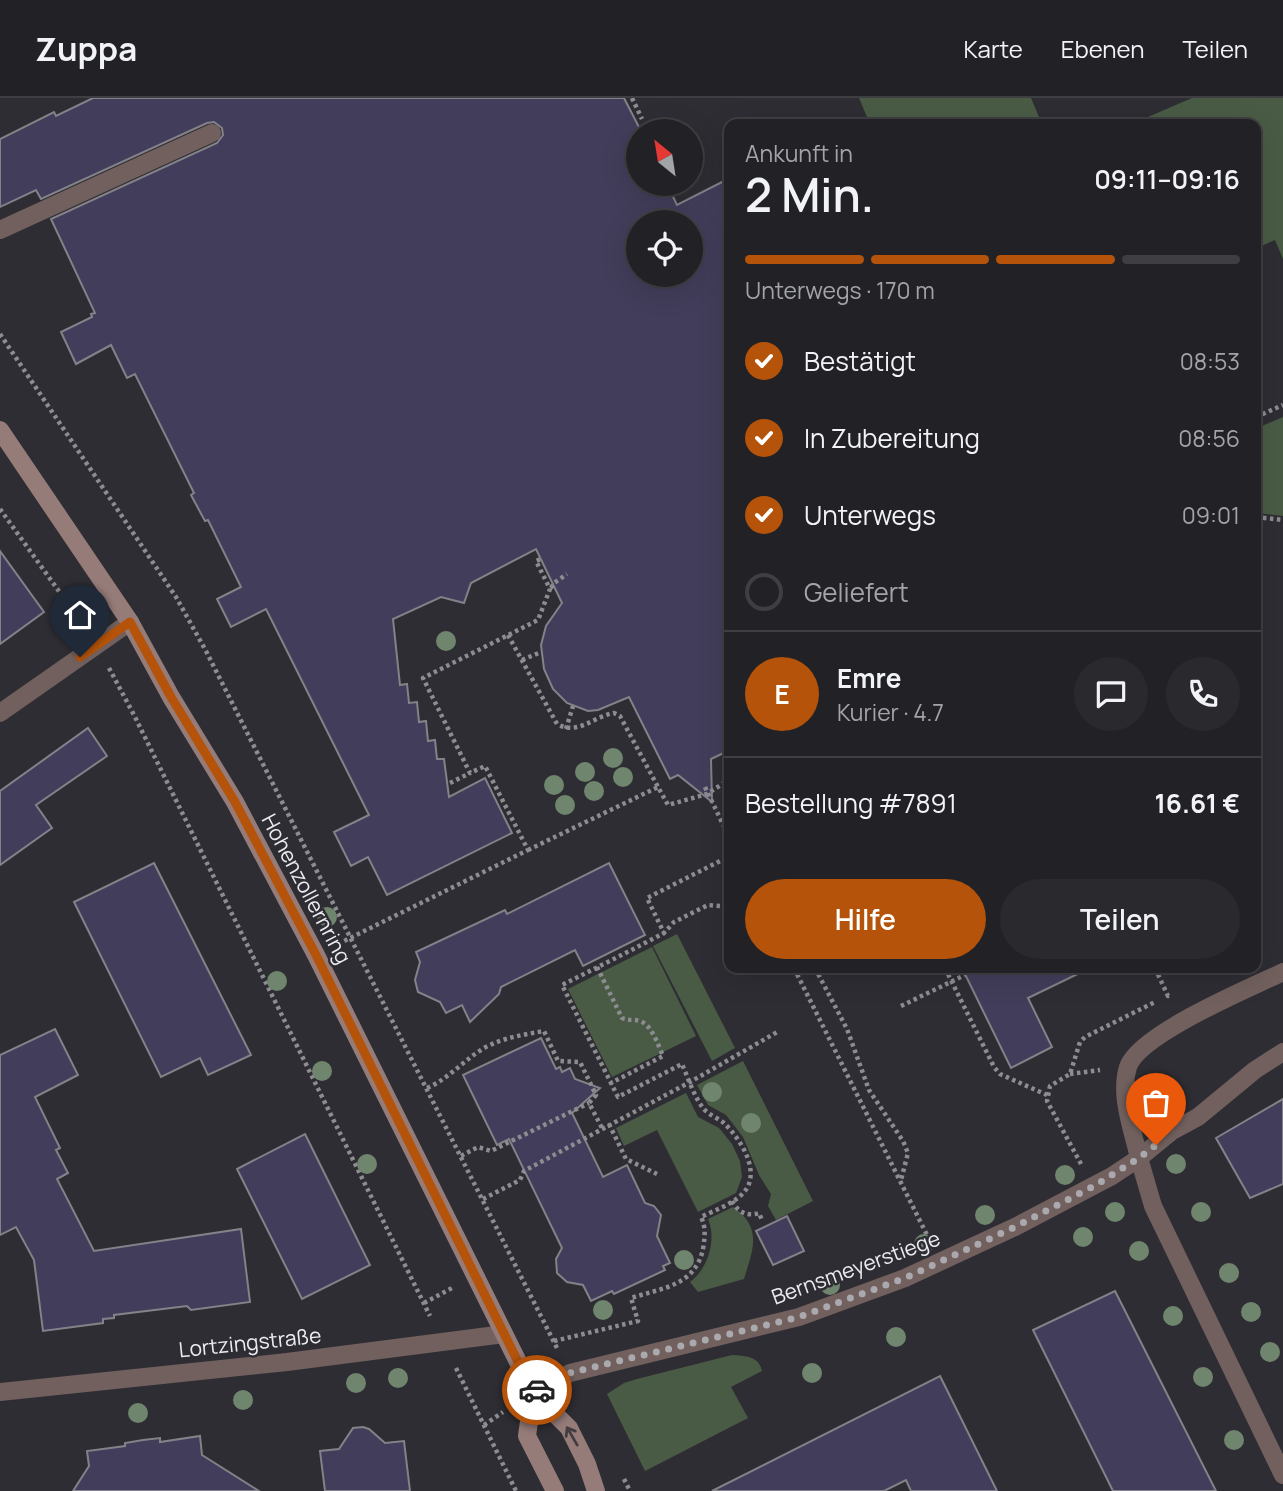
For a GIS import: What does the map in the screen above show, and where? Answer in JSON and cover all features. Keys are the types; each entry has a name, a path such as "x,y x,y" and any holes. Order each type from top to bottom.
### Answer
{"main road":[{"name":"Hohenzollernring","path":"0,430 130,622 171,697 235,802 316,955 533,1392 569,1428 587,1464 596,1491"},
{"path":"533,1392 527,1436 555,1491"}],"street":[{"path":"0,230 212,133"},
{"path":"0,713 130,622"},
{"path":"1283,972 1168,1030 1146,1044 1128,1066 1125,1091 1139,1158 1153,1206 1283,1475"},
{"name":"Bernsmeyerstiege","path":"533,1392 570,1373 799,1317 941,1263 1094,1186 1139,1158 1172,1131 1198,1116 1255,1070 1283,1052"},
{"name":"Lortzingstraße","path":"0,1392 504,1334"}],"path":[{"path":"632,98 642,119"},
{"path":"0,334 176,597 206,651 570,1373"},
{"path":"1261,415 1283,405"},
{"path":"0,509 97,645 134,715 516,1491"},
{"path":"1261,518 1283,520"},
{"path":"541,559 536,561 551,589"},
{"path":"470,773 423,678 538,620 554,583 567,574"},
{"path":"508,635 557,724 566,729 577,729 607,714 620,716 668,805 708,794 724,783"},
{"path":"522,660 541,652"},
{"path":"566,729 573,706"},
{"path":"450,783 485,766 528,849"},
{"path":"705,787 724,827"},
{"path":"316,955 528,849 658,788"},
{"path":"664,933 647,898 724,859"},
{"path":"554,1342 639,1321 631,1298 681,1282 690,1276 701,1258 705,1240 706,1228 701,1217 733,1201 747,1188 750,1176 748,1158 739,1139 724,1122 704,1110 682,1064 618,1097 562,985 664,933 674,922 708,905 720,906"},
{"path":"597,967 622,1018 644,1023 663,1056 611,1083"},
{"path":"796,973 941,1263"},
{"path":"818,973 847,1029 869,1090 908,1153 900,1181"},
{"path":"948,973 994,1067 1000,1074 1047,1095"},
{"path":"901,1006 965,975"},
{"path":"1094,1186 1047,1101 1050,1086 1070,1074 1084,1037 1168,996"},
{"path":"428,1088 439,1083 481,1049 503,1039 544,1031 558,1061 580,1062 596,1095 589,1103 491,1151 478,1147 461,1156"},
{"path":"483,1199 520,1180 524,1171 779,1031"},
{"path":"589,1103 602,1128"},
{"path":"609,1124 626,1159 657,1174"},
{"path":"733,1201 743,1213 751,1216 759,1213 762,1220"},
{"path":"619,1469 630,1491"}],"green space":[{"path":"859,98 1031,98 1040,119 868,119"},
{"path":"1192,98 1283,98 1283,259 1275,240 1261,246 1261,119 1143,119"},
{"path":"1283,417 1283,516 1261,513 1261,426"},
{"path":"677,934 735,1048 712,1061 653,946"},
{"path":"652,947 696,1036 612,1077 568,989"},
{"path":"743,1061 813,1201 776,1220 768,1206 771,1194 759,1175 743,1137 726,1115 708,1105 697,1085"},
{"path":"686,1093 698,1117 719,1128 732,1144 740,1161 742,1177 736,1193 698,1212 657,1130 624,1146 616,1128"},
{"path":"733,1207 749,1223 752,1231 752,1249 744,1279 698,1292 690,1282 702,1269 709,1253 712,1235 708,1219"},
{"path":"732,1355 755,1360 762,1371 731,1387 748,1418 645,1471 607,1394 624,1383"}],"building":[{"path":"93,98 624,98 635,119 626,119 626,196 673,196 677,205 695,196 704,196 704,191 724,181 724,753 711,759 712,802 678,775 670,779 629,697 598,710 588,711 567,703 553,689 544,669 541,645 546,626 562,603 536,549 471,583 464,603 441,597 393,619 400,685 407,684 409,703 417,702 419,722 426,721 428,741 435,740 437,759 444,759 449,797 485,778 512,833 387,895 368,857 351,866 334,832 369,815 266,609 231,627 217,599 241,587 208,520 205,521 191,495 194,493 135,374 127,378 111,345 76,364 61,332 95,313 51,219 217,143 223,135 222,128 214,122 207,123 41,199 36,190 0,207 0,139 54,112 56,116"},
{"path":"0,551 44,612 0,644"},
{"path":"88,728 107,756 36,805 52,828 0,865 0,791"},
{"path":"154,863 251,1055 208,1075 200,1058 161,1077 74,902"},
{"path":"609,863 645,935 583,966 575,950 501,987 499,994 470,1022 462,1005 446,1013 440,1002 418,992 415,980 420,962 416,952 505,910 507,914"},
{"path":"964,973 1080,973 1028,998 1052,1047 1011,1068"},
{"path":"55,1029 78,1075 35,1097 60,1148 56,1150 68,1173 57,1179 94,1251 241,1229 250,1302 191,1310 187,1306 114,1315 114,1318 103,1319 103,1323 43,1331 34,1260 16,1227 0,1235 0,1055"},
{"path":"541,1038 556,1069 560,1067 562,1072 570,1068 575,1079 600,1088 572,1113 603,1177 627,1165 645,1203 654,1206 661,1215 657,1236 670,1263 663,1266 665,1270 614,1294 612,1291 591,1301 583,1285 567,1282 557,1273 556,1259 562,1248 509,1139 497,1145 463,1075"},
{"path":"1283,1099 1283,1184 1250,1198 1216,1138"},
{"path":"305,1134 370,1265 302,1299 237,1169"},
{"path":"787,1216 804,1251 773,1265 756,1231"},
{"path":"1115,1291 1216,1491 1113,1491 1033,1330"},
{"path":"940,1376 997,1491 911,1491 906,1480 884,1491 712,1491"},
{"path":"363,1427 385,1443 404,1441 410,1491 325,1491 320,1451 339,1449 353,1428"},
{"path":"200,1436 202,1455 259,1491 73,1491 89,1466 87,1451 125,1446 125,1443 143,1440 160,1438 160,1442"}],"way so far":[{"path":"537,1390 570,1373 799,1317 905,1278 1015,1227 1094,1186 1156,1145"}],"route":[{"path":"80,657 130,622 171,697 235,802 316,955 533,1392 537,1390"}]}
